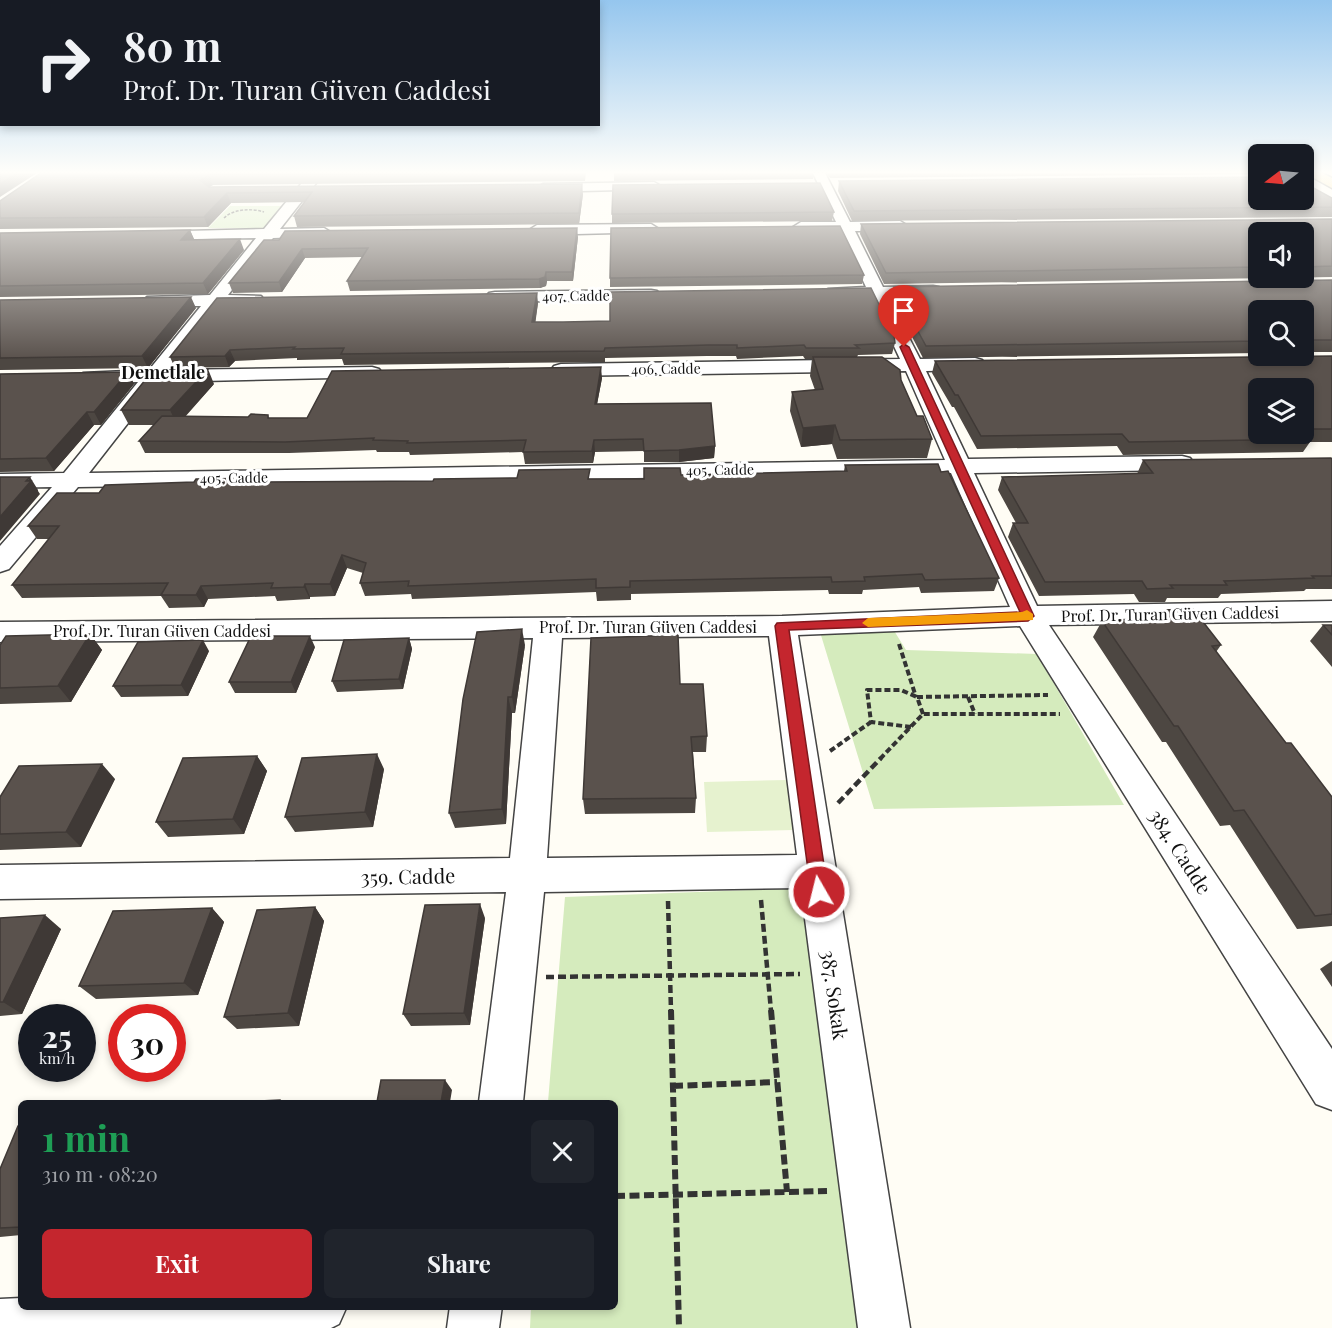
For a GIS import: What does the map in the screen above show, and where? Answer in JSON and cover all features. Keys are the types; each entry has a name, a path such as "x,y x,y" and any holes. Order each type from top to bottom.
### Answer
{"street":[{"path":"0,563 71,480 214,300 258,235"},
{"name":"384. Cadde","path":"850,235 961,466 1028,616 1332,1088"},
{"path":"819,293 950,291"},
{"name":"407. Cadde","path":"475,297 665,295"},
{"path":"131,302 273,300"},
{"name":"406. Cadde","path":"545,370 997,364"},
{"path":"70,377 390,373"},
{"name":"405. Cadde","path":"0,481 1200,463"},
{"name":"Prof. Dr. Turan Güven Caddesi","path":"0,632 782,626 1028,616 1332,611"},
{"name":"387. Sokak","path":"782,626 884,1328"},
{"path":"501,1100 527,876 548,628"},
{"name":"359. Cadde","path":"0,882 816,872"},
{"path":"0,1325 110,1323 271,1310"},
{"path":"474,1328 476,1310"}],"path":[{"path":"896,635 923,714"},
{"path":"871,722 867,690 901,690 917,697 1053,695"},
{"path":"968,697 975,714"},
{"path":"811,832 923,714 1062,714"},
{"path":"802,772 871,722 911,727"},
{"path":"758,872 787,1192"},
{"path":"667,873 679,1328"},
{"path":"516,977 831,974"},
{"path":"673,1086 777,1082"},
{"path":"618,1196 864,1190"}],"green space":[{"path":"893,629 906,650 1037,654 1124,805 874,809 820,632"},
{"path":"787,780 794,830 707,832 704,782"},
{"path":"806,888 863,1328 530,1328 531,1310 618,1310 618,1100 548,1100 565,897"}],"building":[{"path":"0,235 186,235 181,240 240,239 203,283 0,286"},
{"path":"282,235 576,235 572,272 546,272 545,277 539,279 347,281 368,248 302,249 279,282 229,283 264,240 279,240"},
{"path":"611,235 844,235 864,275 610,278"},
{"path":"867,235 1248,235 1248,267 886,273"},
{"path":"1314,235 1332,235 1332,266 1314,267"},
{"path":"1314,280 1332,280 1332,340 1314,340 1314,300 1248,300 1248,341 926,346 894,287 1248,281 1248,288 1314,288"},
{"path":"871,288 894,335 895,343 855,345 859,348 806,348 804,345 737,348 737,345 708,345 605,348 604,351 341,354 344,348 293,349 295,347 230,350 225,356 170,357 217,298 537,293 532,322 563,322 610,321 610,292"},
{"path":"191,297 142,356 0,358 0,300"},
{"path":"1314,356 1332,356 1332,429 1314,429 1314,378 1248,378 1248,440 1129,442 1122,434 981,436 958,395 955,395 935,361 1248,357 1248,366 1314,366"},
{"path":"813,357 882,357 900,370 901,380 917,416 923,416 932,439 840,440 835,425 803,428 792,392 823,389"},
{"path":"601,367 595,404 711,403 715,446 644,451 643,439 594,440 592,451 523,452 526,440 407,443 408,441 373,440 374,438 285,442 139,441 162,416 248,417 251,414 268,415 268,418 307,418 332,371"},
{"path":"154,369 208,369 170,410 121,410"},
{"path":"128,372 94,412 87,412 46,458 0,459 0,374"},
{"path":"1331,458 1332,576 1224,581 1227,585 1170,585 1173,588 1147,589 1142,581 1045,582 1013,523 1028,523 1002,477 1153,473 1143,460"},
{"path":"938,464 941,472 948,471 999,578 925,580 922,574 864,577 865,581 832,582 831,577 630,581 630,587 596,588 596,579 408,586 409,581 360,583 366,563 342,555 330,584 305,584 304,587 271,588 273,583 201,586 196,595 161,595 168,583 12,585 59,526 28,526 57,493 99,493 105,485 194,482 196,479 265,478 263,482 433,481 434,479 517,478 519,470 590,469 588,479 644,479 644,468 680,468 681,475 847,471 845,465"},
{"path":"0,477 30,477 26,481 31,481 0,517"},
{"path":"1193,609 1221,645 1212,646 1286,743 1291,743 1332,797 1332,914 1315,916 1244,810 1234,811 1178,726 1174,726 1102,621 1167,617 1163,610"},
{"path":"1323,625 1332,625 1332,635"},
{"path":"522,629 512,697 508,697 502,809 449,813 463,699 477,632"},
{"path":"90,634 58,686 0,688 0,645 6,636"},
{"path":"678,635 680,684 703,684 707,736 691,737 696,798 583,799 591,638"},
{"path":"251,636 310,636 291,682 229,682"},
{"path":"409,638 399,679 332,681 344,640"},
{"path":"203,640 181,685 113,686 138,642"},
{"path":"377,754 365,812 285,817 302,758"},
{"path":"257,756 233,819 156,822 183,758"},
{"path":"102,764 66,832 0,834 0,797 19,766"},
{"path":"480,904 464,1013 403,1014 425,905"},
{"path":"315,907 288,1013 224,1017 257,910"},
{"path":"212,908 184,983 79,986 113,911"},
{"path":"45,915 3,1002 0,1002 0,918"},
{"path":"381,1080 445,1080 441,1100 377,1100"},
{"path":"18,1126 18,1227 0,1228 0,1169"}],"slow traffic":[{"path":"868,623 1028,616 1027,614"}],"district":[{"name":"Demetlale","path":"163,373"}],"route":[{"path":"819,892 782,626 1028,616 961,466 904,347"}]}
